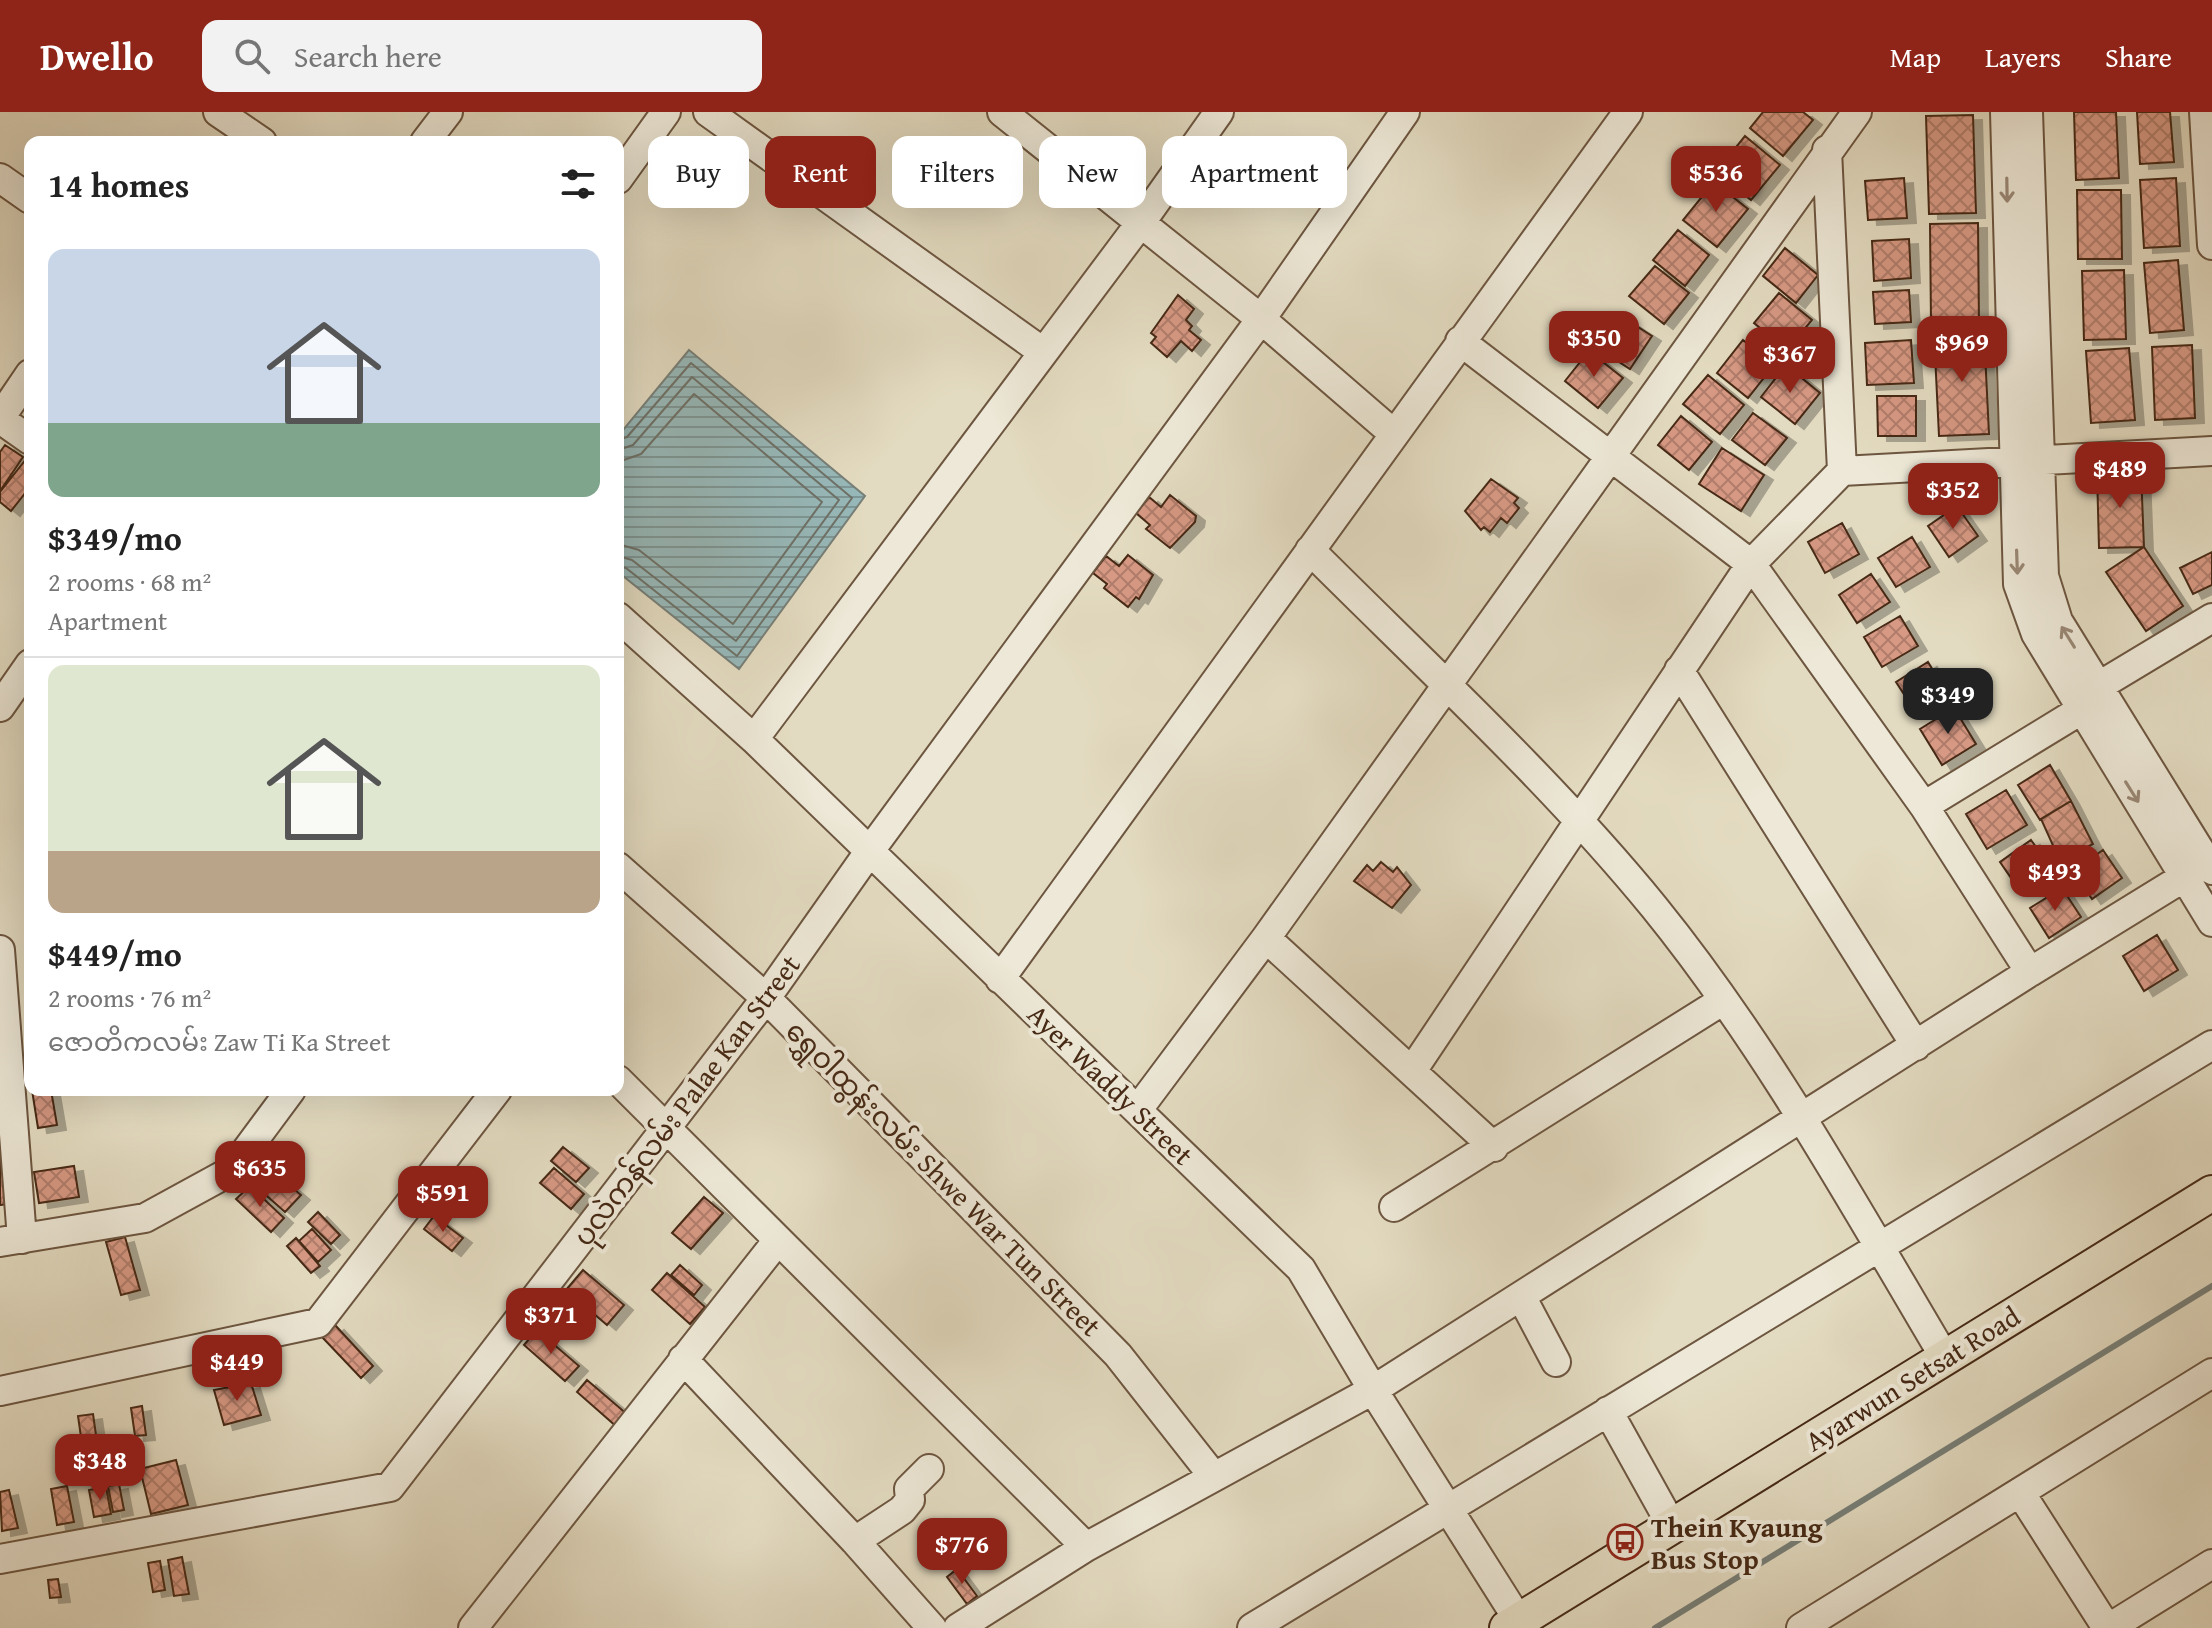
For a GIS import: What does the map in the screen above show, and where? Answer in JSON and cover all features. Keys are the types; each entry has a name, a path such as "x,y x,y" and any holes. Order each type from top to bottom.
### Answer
{"main road":[{"name":"Ayarwun Setsat Road","path":"1516,1626 1672,1526 2212,1193"}],"street":[{"path":"430,136 448,112"},
{"path":"624,171 666,112"},
{"path":"708,112 1043,352"},
{"path":"754,739 1142,221 1219,112"},
{"name":"ပုလဲကန်လမ်း Palae Kan Street","path":"0,1559 390,1487 766,998 869,852 1261,319 1405,112"},
{"path":"1000,979 1628,112"},
{"path":"1139,1108 1266,938 1444,685 1857,112"},
{"path":"2005,112 2027,462 2044,576 2058,621 2204,868 2212,922"},
{"path":"2028,112 2027,462 2018,584 2036,634 2081,710 2204,868"},
{"path":"2204,112 2212,245"},
{"path":"1005,113 1261,319 1394,434"},
{"path":"230,115 255,136"},
{"path":"1827,150 1842,471"},
{"path":"0,178 24,195"},
{"path":"1460,341 1751,564 1924,806 2030,972"},
{"path":"24,383 0,419 24,436"},
{"path":"1412,1071 1751,564 1842,471 2212,451"},
{"path":"1310,550 1578,822 1652,905 1722,1001 1800,1119 1945,1358"},
{"path":"1924,806 2081,710 2099,686 2212,618"},
{"name":"Ayer Waddy Street","path":"624,631 754,739 1000,979 1139,1108 1301,1269 1448,1508 1516,1626"},
{"path":"1679,670 1916,1046"},
{"path":"0,707 24,673"},
{"path":"958,1628 1086,1547 1373,1390 2030,972 2204,868"},
{"name":"ရွှေဝါထွန်းလမ်း Shwe War Tun Street","path":"624,872 766,998 1118,1355 1214,1477"},
{"path":"1266,938 1494,1147"},
{"path":"0,950 13,1063 11,1240 145,1218 231,1171 287,1096"},
{"path":"1394,1207 1722,1001"},
{"path":"1252,1628 1878,1245 2212,1045"},
{"path":"624,1086 1086,1547"},
{"path":"0,1391 318,1323 492,1096"},
{"path":"473,1628 778,1240"},
{"path":"1521,1296 1556,1362"},
{"path":"683,1359 855,1541 932,1628"},
{"path":"1801,1628 2212,1373"},
{"path":"1608,1411 1672,1526"},
{"path":"855,1541 902,1510 910,1500 909,1489 929,1469"},
{"path":"2020,1492 2108,1628 2212,1564"}],"water":[{"path":"689,350 865,496 739,669 624,577 624,429"}],"building":[{"path":"1763,112 1803,112 1813,120 1783,156 1750,128"},
{"path":"2074,112 2116,112 2119,178 2076,180"},
{"path":"2137,112 2170,112 2174,162 2140,164"},
{"path":"1973,115 1976,213 1929,214 1926,116"},
{"path":"1745,136 1780,165 1751,200 1716,172"},
{"path":"1904,178 1907,218 1868,220 1865,181"},
{"path":"2176,178 2180,246 2144,248 2140,180"},
{"path":"1714,182 1748,209 1717,247 1683,220"},
{"path":"2077,190 2121,190 2122,259 2078,259"},
{"path":"1978,223 1979,323 1931,323 1930,224"},
{"path":"1678,230 1709,255 1685,286 1653,260"},
{"path":"1909,239 1911,278 1874,281 1872,241"},
{"path":"1785,248 1818,275 1796,303 1763,276"},
{"path":"2178,260 2184,330 2150,333 2144,263"},
{"path":"1655,266 1689,293 1664,324 1629,296"},
{"path":"2124,270 2126,339 2084,340 2082,271"},
{"path":"1909,290 1911,322 1875,324 1873,292"},
{"path":"1779,293 1812,320 1787,350 1754,323"},
{"path":"1178,295 1194,309 1186,320 1192,326 1189,330 1201,340 1192,351 1181,341 1167,357 1151,343 1156,337 1151,333"},
{"path":"1618,314 1652,336 1630,369 1596,347"},
{"path":"1984,332 1989,434 1939,436 1934,334"},
{"path":"1743,340 1774,365 1748,398 1717,373"},
{"path":"1911,340 1914,383 1867,385 1865,343"},
{"path":"2192,345 2195,418 2155,420 2152,347"},
{"path":"2129,348 2135,420 2091,423 2086,351"},
{"path":"1589,351 1623,378 1598,408 1565,381"},
{"path":"1786,365 1820,393 1795,424 1761,397"},
{"path":"1708,375 1744,405 1720,434 1683,404"},
{"path":"1877,396 1916,396 1916,436 1878,436"},
{"path":"1753,413 1787,438 1765,465 1732,440"},
{"path":"1681,416 1712,442 1689,470 1658,445"},
{"path":"5,445 23,457 0,491 0,452"},
{"path":"1722,448 1764,475 1741,511 1699,484"},
{"path":"24,462 24,495 11,511 0,502 0,492"},
{"path":"2141,471 2144,547 2099,548 2097,472"},
{"path":"1491,479 1518,498 1514,503 1519,508 1507,523 1501,518 1490,532 1484,527 1481,530 1465,511"},
{"path":"1170,495 1196,516 1195,522 1170,548 1146,529 1150,525 1136,513 1149,497 1161,507"},
{"path":"1957,506 1978,536 1949,557 1928,526"},
{"path":"1842,523 1859,554 1825,573 1808,542"},
{"path":"1912,537 1930,567 1896,587 1878,558"},
{"path":"2144,547 2183,606 2146,631 2106,572"},
{"path":"2212,552 2212,585 2193,594 2180,568"},
{"path":"1128,555 1153,575 1139,599 1136,597 1128,607 1104,588 1107,584 1093,573 1106,556 1119,566"},
{"path":"1871,574 1890,602 1857,623 1839,595"},
{"path":"1900,616 1918,646 1882,667 1864,637"},
{"path":"1928,662 1946,691 1915,711 1896,682"},
{"path":"1954,708 1976,744 1942,765 1920,729"},
{"path":"2050,765 2071,801 2040,820 2018,785"},
{"path":"2006,790 2027,825 1987,849 1966,814"},
{"path":"2071,801 2093,844 2060,861 2041,819"},
{"path":"2031,840 2052,869 2020,891 2000,862"},
{"path":"2103,850 2122,878 2092,899 2073,871"},
{"path":"1381,862 1393,872 1397,867 1411,885 1392,908 1354,881 1367,865 1373,871"},
{"path":"2062,888 2081,917 2049,938 2030,908"},
{"path":"2157,935 2178,970 2144,991 2123,956"},
{"path":"33,1096 52,1096 57,1125 38,1128"},
{"path":"563,1147 589,1168 576,1182 551,1161"},
{"path":"0,1152 8,1204 0,1205"},
{"path":"74,1166 79,1197 39,1203 34,1172"},
{"path":"267,1166 301,1195 285,1212 252,1183"},
{"path":"554,1168 584,1194 571,1209 540,1183"},
{"path":"250,1186 284,1218 271,1232 236,1199"},
{"path":"704,1197 723,1213 691,1249 672,1233"},
{"path":"318,1212 340,1235 331,1244 308,1222"},
{"path":"434,1216 463,1238 452,1251 424,1229"},
{"path":"312,1229 331,1250 318,1262 299,1241"},
{"path":"125,1237 140,1290 121,1295 106,1242"},
{"path":"296,1238 320,1266 311,1273 287,1246"},
{"path":"680,1265 702,1285 694,1295 671,1275"},
{"path":"583,1270 624,1305 607,1325 566,1290"},
{"path":"667,1273 705,1307 690,1324 652,1290"},
{"path":"335,1325 373,1366 361,1378 322,1337"},
{"path":"537,1330 579,1366 565,1381 524,1345"},
{"path":"587,1380 628,1415 617,1427 577,1392"},
{"path":"251,1383 261,1415 224,1425 214,1390"},
{"path":"142,1406 146,1435 135,1436 131,1408"},
{"path":"93,1414 98,1449 83,1451 78,1416"},
{"path":"176,1460 188,1505 151,1514 140,1469"},
{"path":"119,1484 124,1510 113,1512 108,1486"},
{"path":"67,1486 74,1522 57,1525 51,1489"},
{"path":"106,1487 111,1514 94,1517 89,1490"},
{"path":"9,1490 18,1528 2,1531 0,1492"},
{"path":"182,1557 189,1594 174,1596 168,1560"},
{"path":"160,1561 165,1590 153,1592 148,1563"},
{"path":"957,1569 977,1596 967,1604 947,1577"},
{"path":"58,1579 61,1597 50,1598 48,1580"}],"waterway":[{"path":"1655,1628 2212,1286"}],"place":[{"name":"Thein Kyaung Bus Stop","path":"1625,1542"}]}
